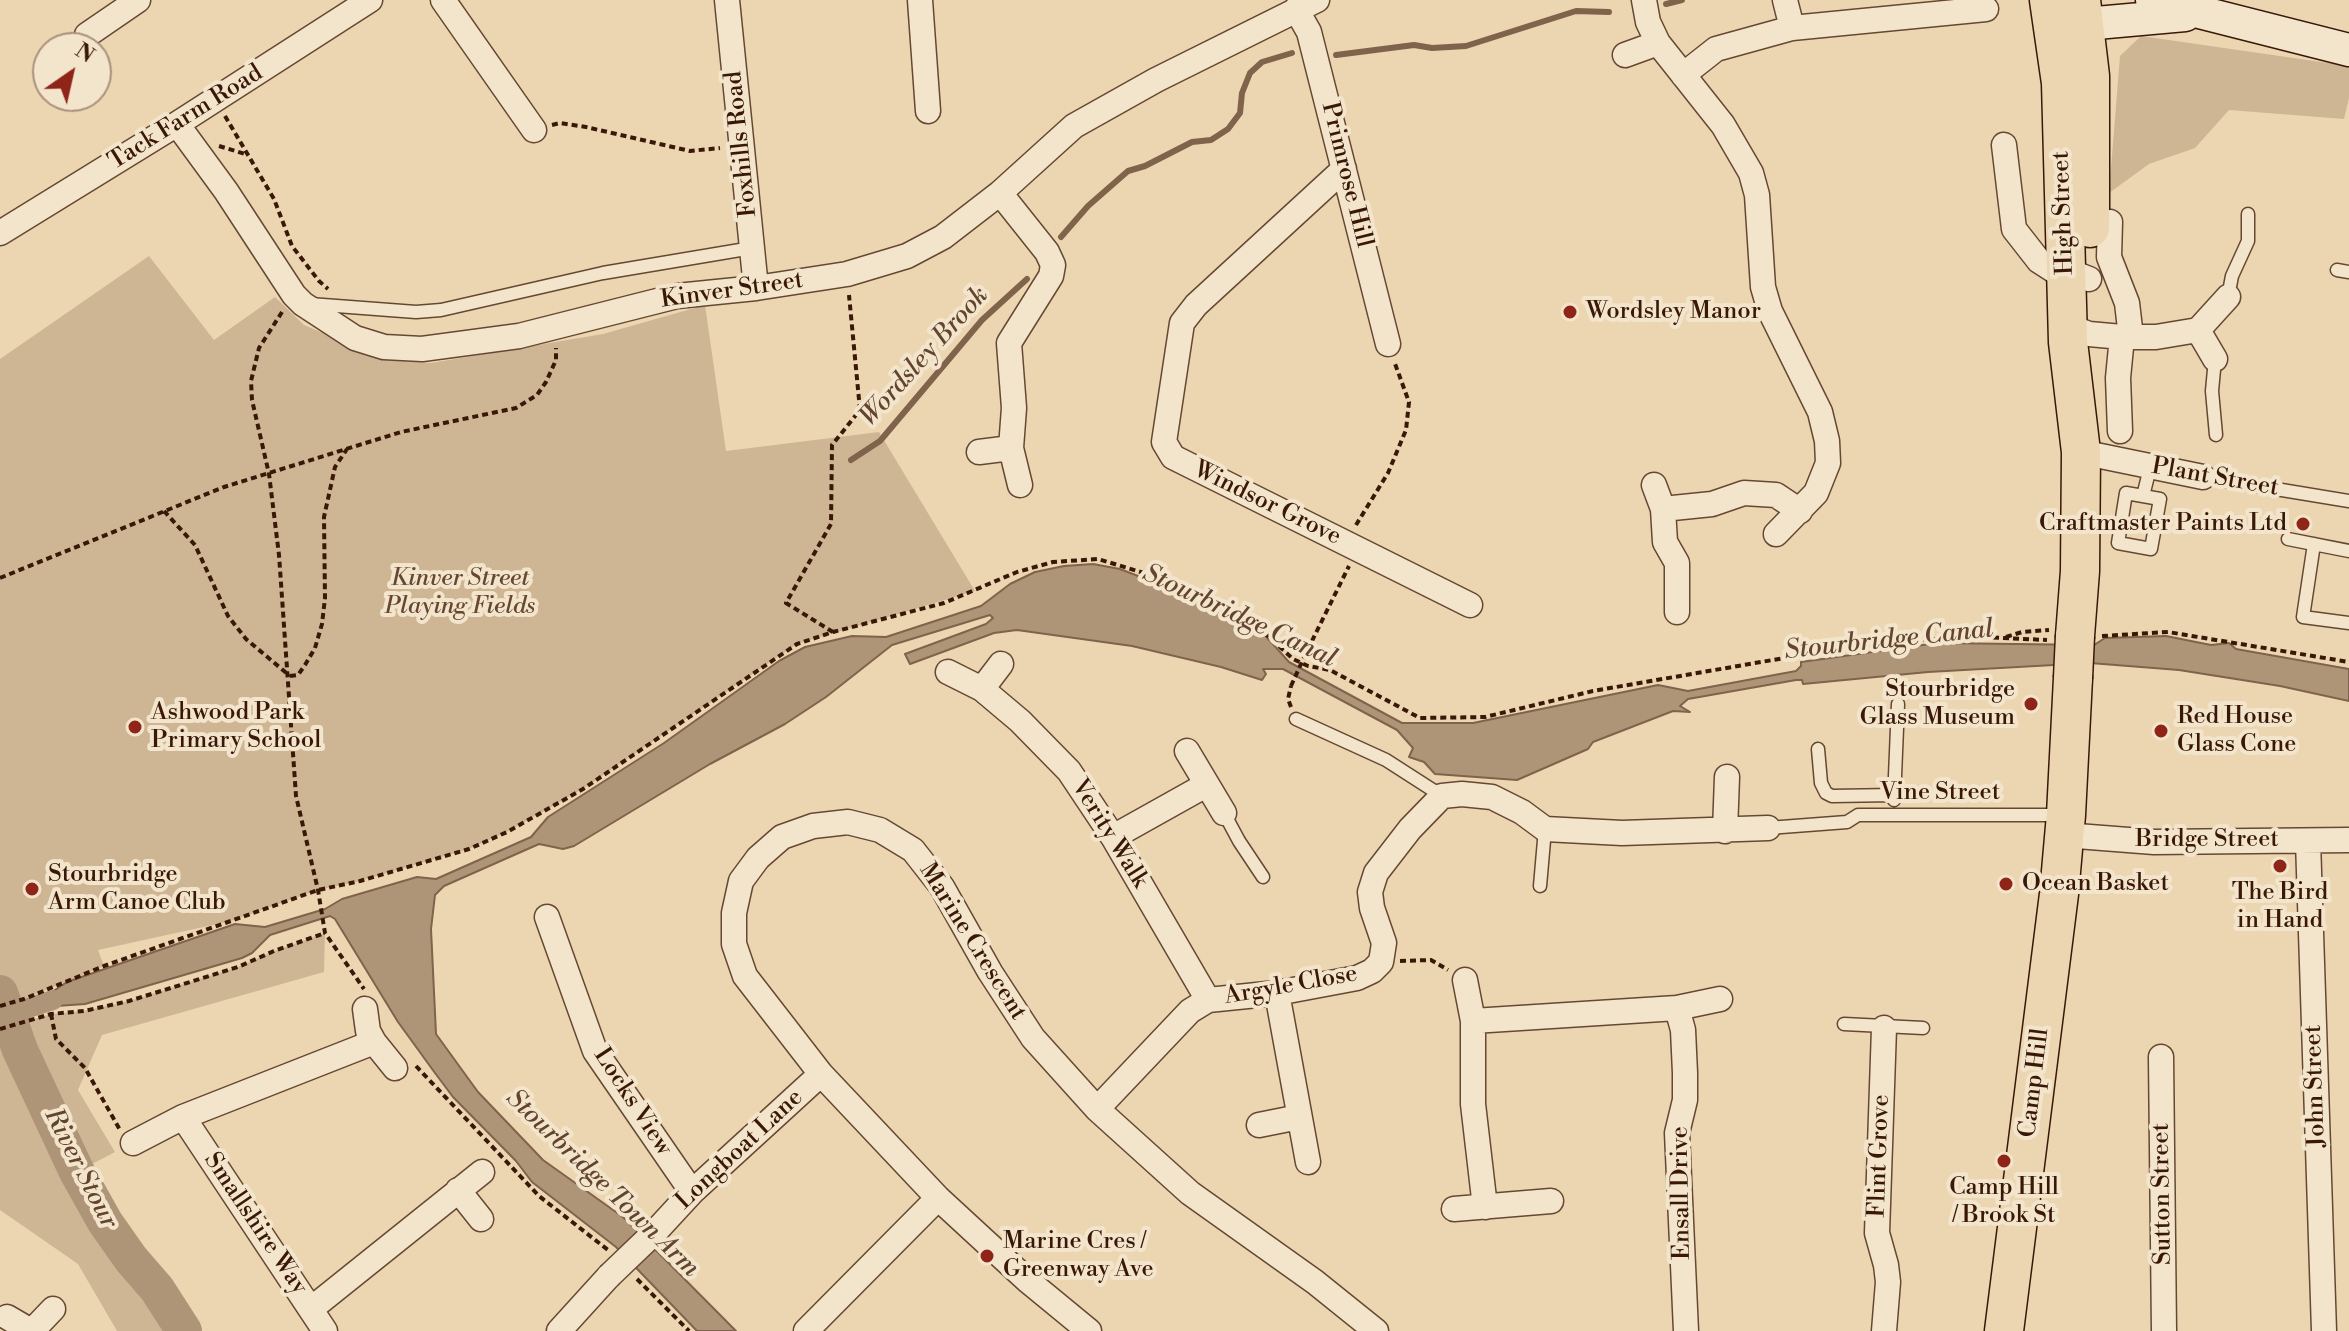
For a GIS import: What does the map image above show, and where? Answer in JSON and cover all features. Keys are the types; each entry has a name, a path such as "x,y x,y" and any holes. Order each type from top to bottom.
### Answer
{"highway":[{"name":"High Street","path":"2067,7 2090,76 2100,222 2078,275"},
{"name":"High Street","path":"2065,825 2073,678 2066,637 2080,571 2080,439 2096,340 2078,275 2061,83 2067,7"},
{"name":"Camp Hill","path":"2004,1331 2065,825"}],"main road":[{"path":"2152,0 2349,50"},
{"path":"2067,7 2200,14"}],"street":[{"path":"91,32 138,0"},
{"name":"Tack Farm Road","path":"0,233 370,0"},
{"path":"443,0 534,130"},
{"name":"Foxhills Road","path":"727,0 756,288"},
{"path":"920,0 928,111"},
{"path":"1644,0 1648,22 1658,43 1723,125 1751,173 1757,195 1763,287 1770,311 1820,412 1827,441 1828,463 1816,493 1776,534"},
{"path":"1785,0 1792,28"},
{"name":"Primrose Hill","path":"1306,5 1309,32 1388,344"},
{"name":"Kinver Street","path":"177,124 226,191 298,300 355,338 384,347 422,349 519,336 677,296 847,274 907,256 931,243 1000,193 1074,126 1156,80 1306,5"},
{"path":"1683,75 1716,49 1792,28 1986,9"},
{"path":"1625,55 1658,43"},
{"path":"2004,145 2014,229 2039,261 2053,270 2078,275"},
{"name":"Windsor Grove","path":"1344,169 1196,305 1182,323 1164,442 1173,457 1470,605"},
{"path":"1000,193 1047,252 1053,265 1051,276 1009,343 1014,408 1011,448 1020,485"},
{"path":"2096,340 2127,303 2109,257 2100,222"},
{"path":"2096,340 2156,337 2198,330 2228,297"},
{"path":"2198,330 2215,359"},
{"path":"2096,340 2118,378 2120,431"},
{"name":"Plant Street","path":"2080,439 2150,468 2203,477"},
{"path":"979,452 1011,448"},
{"path":"1738,478 1766,494"},
{"path":"1654,485 1663,509 1665,542 1677,563 1677,612"},
{"path":"1663,509 1712,504 1744,493 1776,495 1800,511"},
{"path":"982,689 1001,664"},
{"name":"Verity Walk","path":"948,672 982,689 1020,721 1069,771 1113,837 1208,1000"},
{"path":"1187,751 1224,813"},
{"path":"1725,831 1727,777"},
{"path":"1113,837 1206,785"},
{"path":"1442,796 1492,797 1522,812 1545,829 1645,825 1725,831 1768,828"},
{"name":"Argyle Close","path":"1097,1109 1190,1011 1208,1000 1277,993 1357,978 1372,971 1381,962 1384,943 1370,892 1376,873 1410,829 1442,796"},
{"name":"Marine Crescent","path":"1089,1331 1027,1280 938,1198 821,1074 745,976 734,944 734,913 741,881 758,858 782,837 813,826 848,822 880,830 913,850 942,887 990,972 1033,1038 1097,1109 1190,1193 1315,1282 1376,1331"},
{"name":"Bridge Street","path":"2065,825 2154,842 2349,840"},
{"name":"John Street","path":"2308,841 2324,1331"},
{"name":"Locks View","path":"547,917 595,1051 692,1192"},
{"path":"1465,980 1473,1021 1473,1104 1485,1207"},
{"path":"1277,993 1308,1162"},
{"path":"1473,1021 1677,1008 1720,999"},
{"path":"366,1001 368,1031 374,1042 405,1066"},
{"name":"Ensall Drive","path":"1677,1008 1683,1030 1685,1073 1685,1100 1677,1133 1686,1331"},
{"name":"Flint Grove","path":"1884,1028 1877,1219 1877,1233 1888,1282 1884,1331"},
{"path":"133,1143 183,1117 374,1042"},
{"name":"Sutton Street","path":"2161,1057 2164,1331"},
{"name":"Longboat Lane","path":"559,1331 613,1267 656,1231 692,1192 821,1074"},
{"name":"Smallshire Way","path":"183,1117 325,1331"},
{"path":"1259,1125 1299,1117"},
{"path":"311,1309 482,1172"},
{"path":"458,1190 481,1219"},
{"path":"819,1327 938,1198"},
{"path":"1454,1209 1551,1201"},
{"path":"7,1317 31,1331 53,1309"}],"lane":[{"path":"2228,297 2232,276 2248,241 2248,214"},
{"path":"298,300 416,312 441,310 588,276 752,248"},
{"path":"2215,359 2212,391 2216,435"},
{"path":"2143,496 2150,468"},
{"name":"Plant Street","path":"2203,477 2349,501"},
{"path":"2126,493 2143,496 2160,499 2151,549 2118,543 2126,493"},
{"path":"2288,539 2349,551"},
{"path":"2314,544 2303,617 2349,623"},
{"path":"1893,815 1898,704"},
{"path":"1296,719 1386,760 1442,796"},
{"path":"1818,749 1821,783 1826,793 1832,796 1894,795"},
{"path":"1224,813 1263,877"},
{"name":"Vine Street","path":"1768,828 1847,822 1858,815 2065,825"},
{"path":"1540,886 1545,829"},
{"path":"1844,1024 1923,1028"}],"path":[{"path":"215,100 274,199 292,246 319,281 350,306"},
{"path":"560,123 690,151 742,146"},
{"path":"833,632 786,603 831,524 832,445 860,410 847,274"},
{"path":"298,300 259,348 251,381 252,400 269,474 279,555 290,676 296,796 325,933 366,1001"},
{"path":"0,578 215,491 401,432 516,408 537,395 554,367 559,327"},
{"path":"1291,686 1406,430 1409,402 1388,344"},
{"path":"164,511 195,545 228,616 246,639 290,676 298,675 315,648 322,624 325,598 324,517 335,467 349,447"},
{"path":"0,1006 318,890 434,861 507,832 583,789 797,644 944,603 1036,565 1098,559 1122,564 1200,597 1257,626 1293,659 1308,666 1330,670"},
{"path":"2000,639 2022,632 2066,637"},
{"path":"1306,653 1330,670 1420,718 1460,719 1485,717 1593,691 1763,660 1920,640 2149,632 2236,641 2349,662"},
{"path":"0,1029 51,1014 84,1011 129,1001 238,967 325,933"},
{"path":"1381,962 1431,960 1465,980"},
{"path":"51,1014 56,1039 85,1068 123,1135 133,1143"},
{"path":"405,1066 613,1267"},
{"path":"637,1279 689,1331"}],"green space":[{"path":"2141,36 2349,66 2349,98 2344,119 2229,110 2195,148 2149,164 2109,193 2120,56"},
{"name":"Kinver Street Playing Fields","path":"149,256 214,340 275,297 304,325 387,360 431,363 603,334 705,305 726,451 879,432 975,591 797,644 583,789 507,832 469,849 318,890 231,921 98,950 104,966 0,1006 0,359"},
{"path":"325,933 324,972 102,1035 78,1090 115,1152 77,1172 105,1222 157,1289 184,1331 117,1331 78,1264 0,1210 0,1029 51,1014 84,1011 129,1001 238,967"}],"shaded area":[{"path":"1093,564 1120,569 1156,583 1263,633 1289,662 1402,723 1473,723 1658,685 1688,691 1796,671 1801,662 1937,643 2094,645 2105,638 2166,636 2211,645 2229,643 2236,649 2349,669 2349,701 2179,670 2090,663 1928,672 1803,684 1802,680 1796,680 1688,699 1680,706 1690,712 1673,711 1593,742 1588,749 1517,780 1435,774 1424,762 1409,757 1413,748 1397,730 1283,669 1263,669 1266,674 1262,680 1132,646 1017,630 994,633 910,664 905,654 986,624 993,618 990,615 892,645 826,697 785,724 710,764 574,846 563,849 539,844 444,886 435,895 431,929 436,1034 478,1092 543,1160 623,1217 736,1331 697,1331 616,1247 532,1182 516,1161 453,1097 398,1022 335,919 330,916 270,935 252,953 242,958 85,1004 28,1008 67,982 235,924 265,927 325,909 342,899 417,877 436,879 531,837 548,817 664,743 779,661 805,647 852,636 886,637 981,606 1010,584 1035,572"}],"waterway":[{"name":"Wordsley Brook","path":"1666,4 1682,0"},
{"name":"Wordsley Brook","path":"1336,55 1414,45 1432,48 1466,46 1576,11 1609,12"},
{"name":"Wordsley Brook","path":"1061,237 1088,206 1128,171 1145,166 1192,142 1211,140 1228,129 1240,113 1242,93 1250,73 1262,62 1292,53"},
{"name":"Wordsley Brook","path":"851,460 880,441 982,320 1027,279"},
{"name":"River Stour","path":"0,993 20,1050 77,1172 105,1222 157,1289 184,1331"},
{"name":"Stourbridge Canal","path":"0,1017 53,1000"}],"place":[{"name":"Wordsley Manor","path":"1570,312"},
{"name":"Craftmaster Paints Ltd","path":"2303,524"},
{"name":"Stourbridge Glass Museum","path":"2031,704"},
{"name":"Ashwood Park Primary School","path":"135,727"},
{"name":"Red House Glass Cone","path":"2161,731"},
{"name":"The Bird in Hand","path":"2280,866"},
{"name":"Ocean Basket","path":"2006,884"},
{"name":"Stourbridge Arm Canoe Club","path":"32,889"},
{"name":"Camp Hill / Brook St","path":"2004,1161"},
{"name":"Marine Cres / Greenway Ave","path":"987,1256"}],"water label":[{"name":"Stourbridge Town Arm","path":"602,1184"}]}
